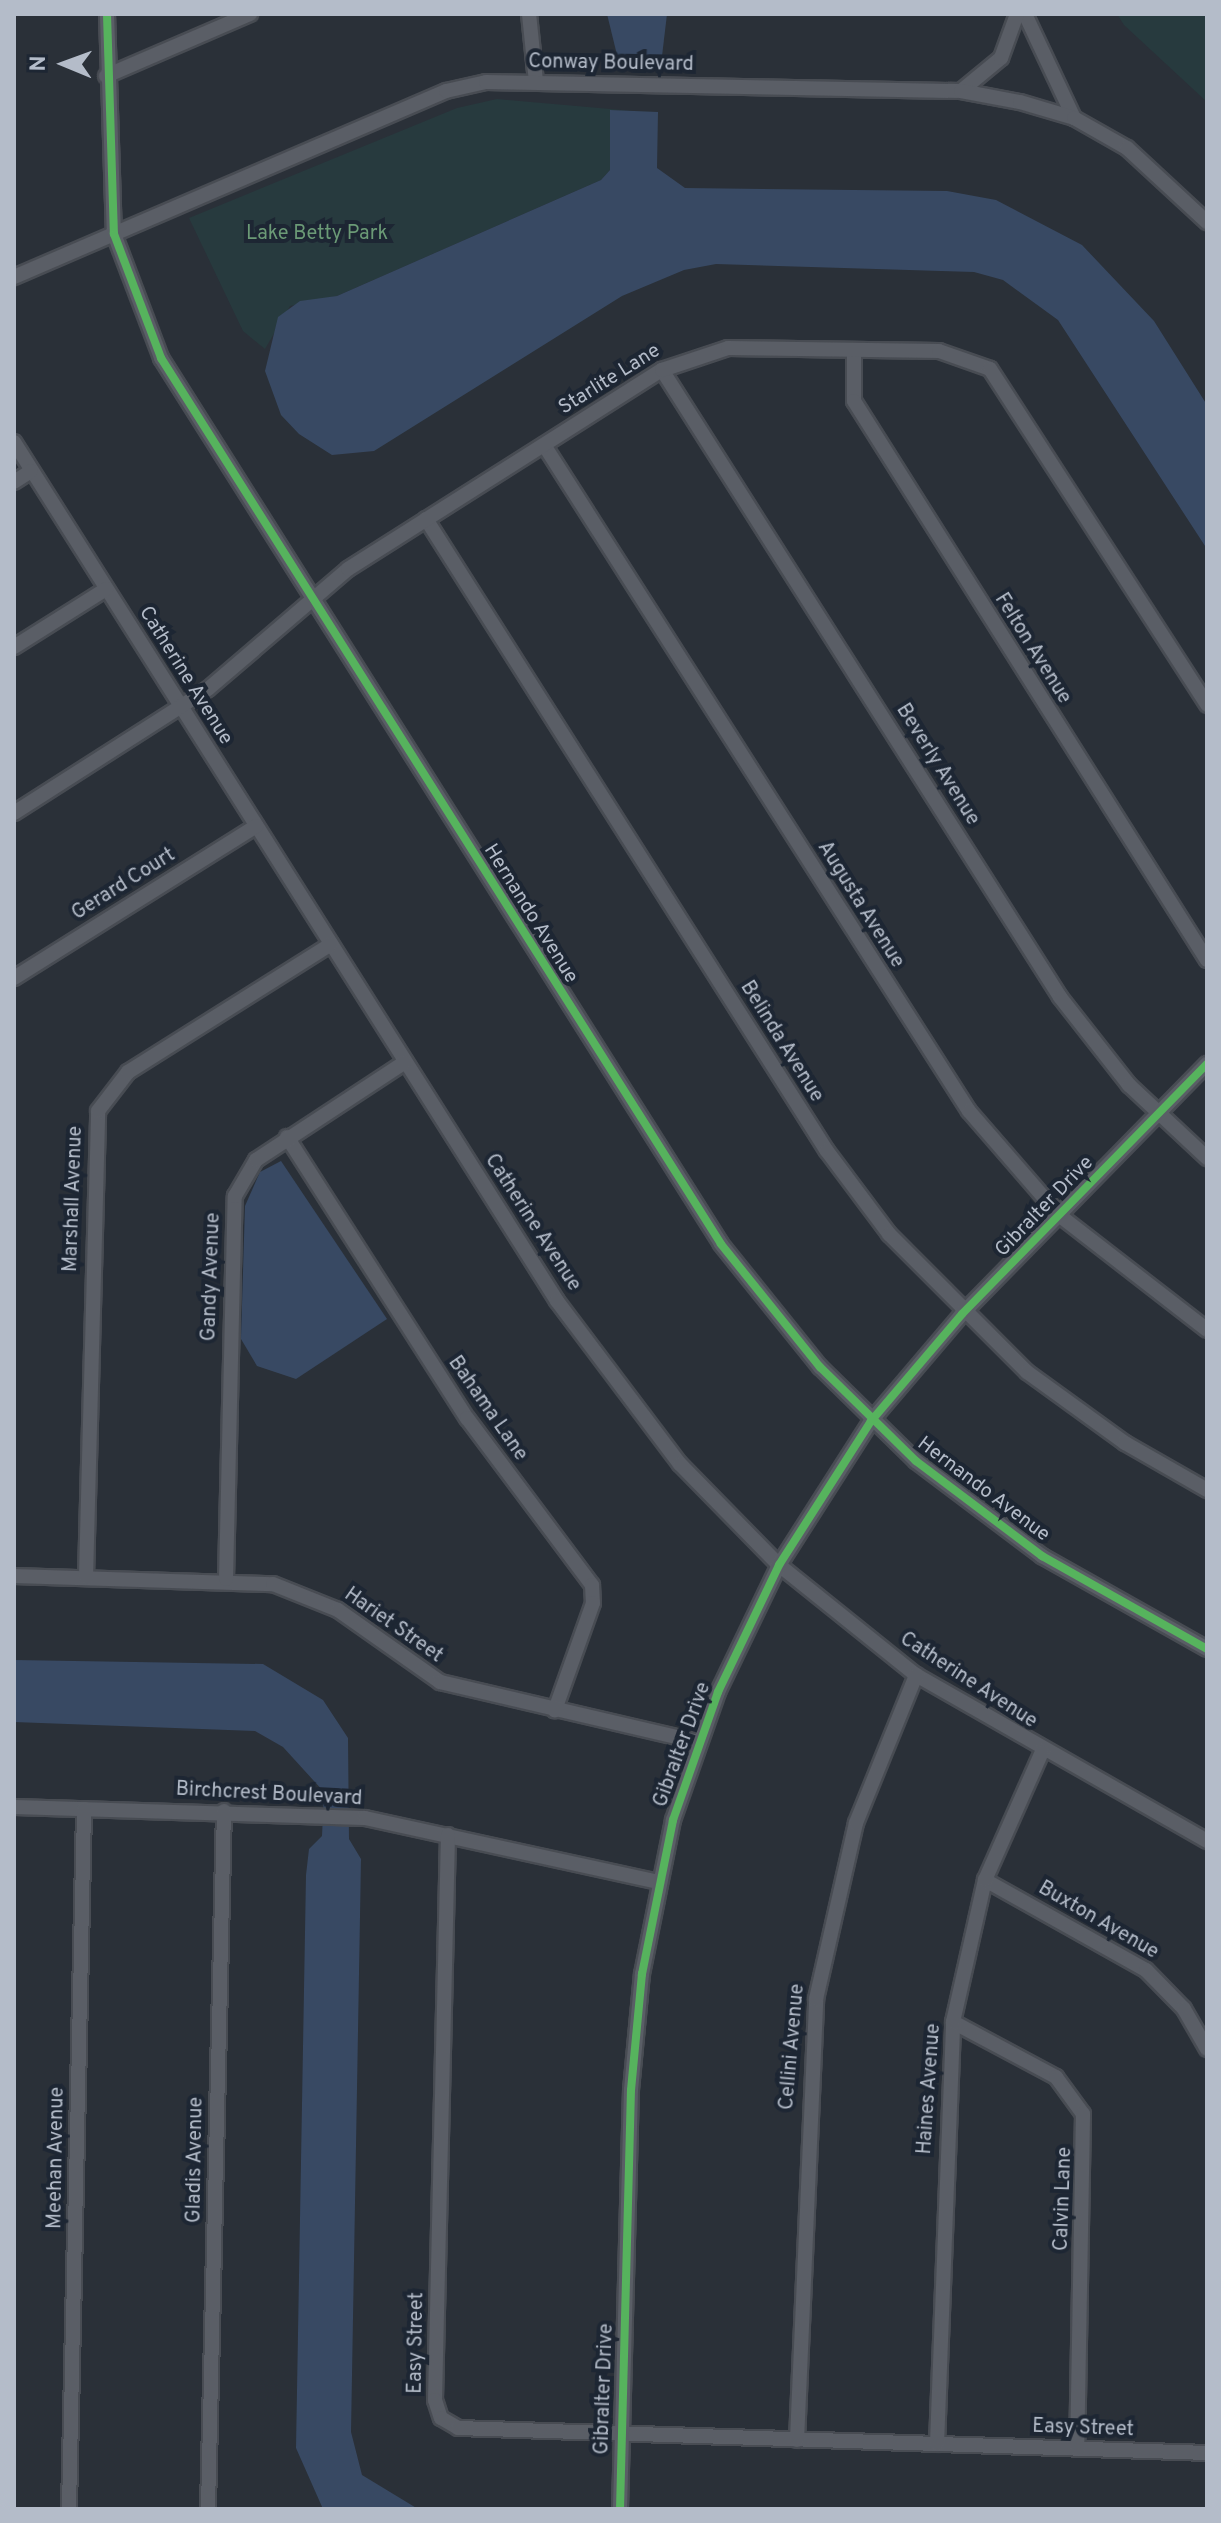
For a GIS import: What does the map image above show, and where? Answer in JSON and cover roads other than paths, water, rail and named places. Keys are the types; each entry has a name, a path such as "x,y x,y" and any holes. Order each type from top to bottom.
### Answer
{"street":[{"name":"Hernando Avenue","path":"107,14 106,76 114,234 161,358 721,1244 871,1421 1042,1556 1207,1649"},
{"path":"106,76 250,14"},
{"path":"529,14 536,82"},
{"path":"961,91 1001,58 1017,14"},
{"path":"1025,14 1074,118"},
{"name":"Conway Boulevard","path":"14,277 446,91 536,82 961,91 1074,118 1153,168 1207,222"},
{"name":"Starlite Lane","path":"14,813 181,708 310,597 426,519 662,370 728,348 939,351 990,369 1207,705"},
{"name":"Felton Avenue","path":"854,350 854,401 1207,960"},
{"name":"Beverly Avenue","path":"662,370 1060,997 1157,1115 1207,1158"},
{"name":"Catherine Avenue","path":"14,442 405,1062 609,1376 680,1464 779,1565 916,1675 1042,1752 1207,1841"},
{"name":"Augusta Avenue","path":"544,445 943,1074 1059,1215 1207,1330"},
{"path":"14,482 31,471"},
{"name":"Belinda Avenue","path":"426,519 827,1151 962,1314 1068,1404 1207,1490"},
{"path":"14,647 106,589"},
{"name":"Gerard Court","path":"14,978 256,826"},
{"name":"Marshall Avenue","path":"86,1577 98,1111 128,1072 331,944"},
{"name":"Gandy Avenue","path":"226,1579 233,1207 256,1160 405,1062"},
{"name":"Gibralter Drive","path":"620,2509 625,2434 631,2090 659,1882 698,1742 779,1565 871,1421 962,1314 1207,1064"},
{"name":"Bahama Lane","path":"287,1137 467,1418 592,1585 593,1603 555,1710"},
{"name":"Hariet Street","path":"14,1576 226,1579 320,1601 440,1682 698,1742"},
{"name":"Cellini Avenue","path":"797,2440 816,1999 856,1823 916,1675"},
{"name":"Haines Avenue","path":"937,2444 953,2022 985,1880 1042,1752"},
{"name":"Birchcrest Boulevard","path":"14,1807 309,1813 365,1818 659,1882"},
{"name":"Meehan Avenue","path":"69,2509 84,1809"},
{"name":"Gladis Avenue","path":"208,2509 224,1811"},
{"name":"Easy Street","path":"448,1835 435,2400 441,2418 458,2428 1207,2453"},
{"name":"Buxton Avenue","path":"985,1880 1139,1964 1184,2009 1207,2049"},
{"name":"Calvin Lane","path":"953,2022 1056,2077 1083,2114 1077,2449"}],"water":[{"path":"607,14 667,14 662,56 618,59"},
{"path":"610,110 658,112 657,168 685,188 947,191 996,200 1082,245 1154,321 1207,405 1207,549 1058,320 1003,280 974,272 716,264 684,270 622,296 374,451 332,455 299,434 281,415 265,371 278,317 300,301 337,296 601,180 610,170"},
{"path":"281,1161 387,1319 296,1379 257,1366 241,1339 245,1206 260,1172"},
{"path":"14,1660 263,1664 323,1700 348,1738 349,1839 361,1859 351,2432 362,2475 418,2509 323,2509 296,2448 306,1875 309,1849 322,1836 324,1792 283,1747 255,1731 14,1722"}],"park label":[{"name":"Lake Betty Park","path":"317,234"}]}
